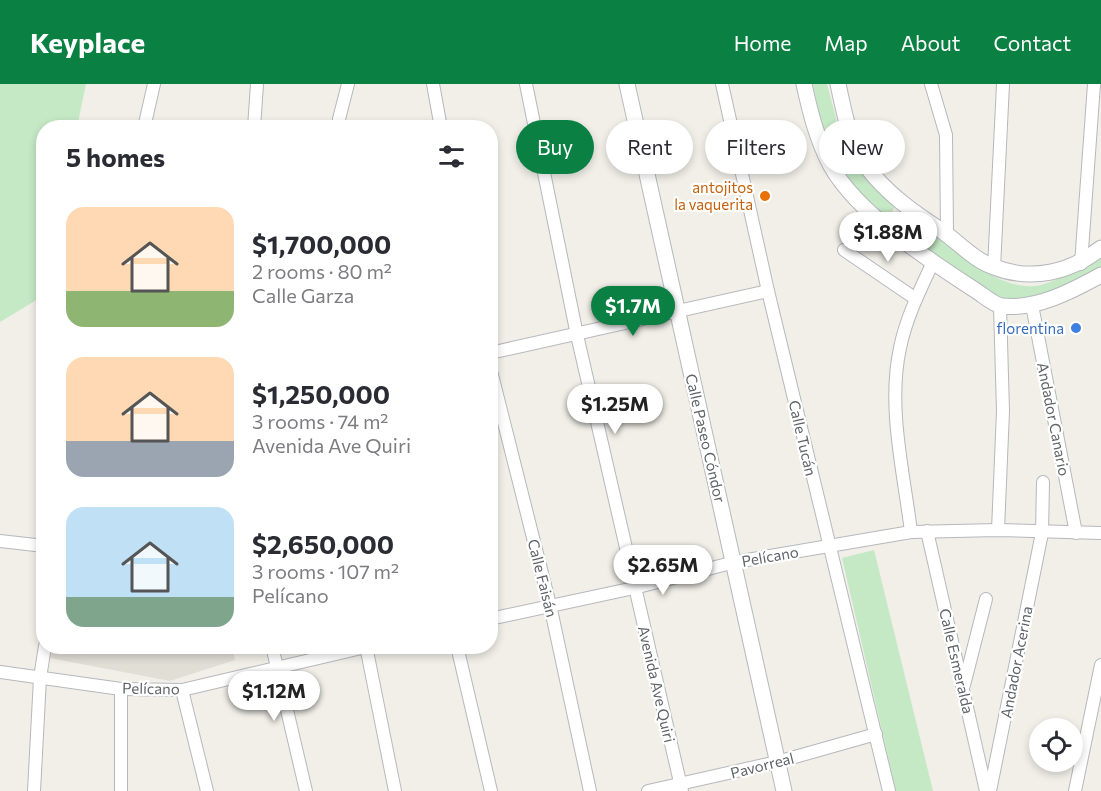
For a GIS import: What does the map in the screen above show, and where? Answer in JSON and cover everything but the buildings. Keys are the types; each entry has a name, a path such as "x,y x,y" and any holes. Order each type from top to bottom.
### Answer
{"street":[{"path":"146,120 154,84"},
{"path":"255,120 257,84"},
{"path":"339,120 348,84"},
{"path":"433,84 440,120"},
{"name":"Avenida Ave Quiri","path":"526,84 577,335 681,788"},
{"name":"Calle Paseo Cóndor","path":"627,84 675,310 735,562 784,791"},
{"name":"Calle Tucán","path":"722,84 768,291 889,791"},
{"path":"804,84 812,119 832,168 855,197 892,231 933,262 1000,306 1032,305 1077,288 1101,275"},
{"path":"838,84 851,135 865,165 908,208 947,234 970,254 994,268 1043,274 1081,264 1101,248"},
{"path":"931,84 946,135 947,234"},
{"path":"994,268 1002,84"},
{"path":"1081,264 1094,84"},
{"path":"148,109 151,120"},
{"path":"892,231 908,208"},
{"path":"844,250 916,299"},
{"path":"911,532 897,395 899,350 916,299 933,262"},
{"path":"498,351 768,291"},
{"name":"Andador Canario","path":"1032,305 1076,533"},
{"path":"998,530 1003,411 1000,306"},
{"name":"Calle Faisán","path":"498,399 550,605 590,791"},
{"name":"Andador Acerina","path":"988,791 1042,533 1043,482"},
{"name":"Pelícano","path":"498,617 634,588 735,562 911,532 998,530 1101,533"},
{"name":"Calle Esmeralda","path":"927,531 988,791"},
{"path":"0,541 36,545"},
{"path":"963,689 986,599"},
{"path":"34,791 40,678 44,654"},
{"path":"274,654 306,791"},
{"name":"Pelícano","path":"0,672 122,689 182,690 338,654"},
{"path":"368,654 395,791"},
{"path":"459,654 491,791"},
{"path":"1075,791 1101,665"},
{"path":"121,791 122,689"},
{"path":"182,690 207,791"},
{"name":"Pavorreal","path":"648,791 681,788 876,734"}],"shaded area":[{"path":"51,654 234,654 235,660 170,681 50,658"}],"green space":[{"path":"0,84 86,84 78,120 36,120 36,300 0,322"},
{"path":"813,84 827,84 836,120 820,120"},
{"path":"841,174 862,174 896,205 887,220"},
{"path":"912,218 970,262 1004,281 1020,285 1043,285 1069,274 1101,255 1101,272 1073,288 1009,304 901,235"},
{"path":"874,550 933,791 896,791 842,558"}],"place":[{"name":"antojitos la vaquerita","path":"765,196"},
{"name":"florentina","path":"1076,328"}]}
